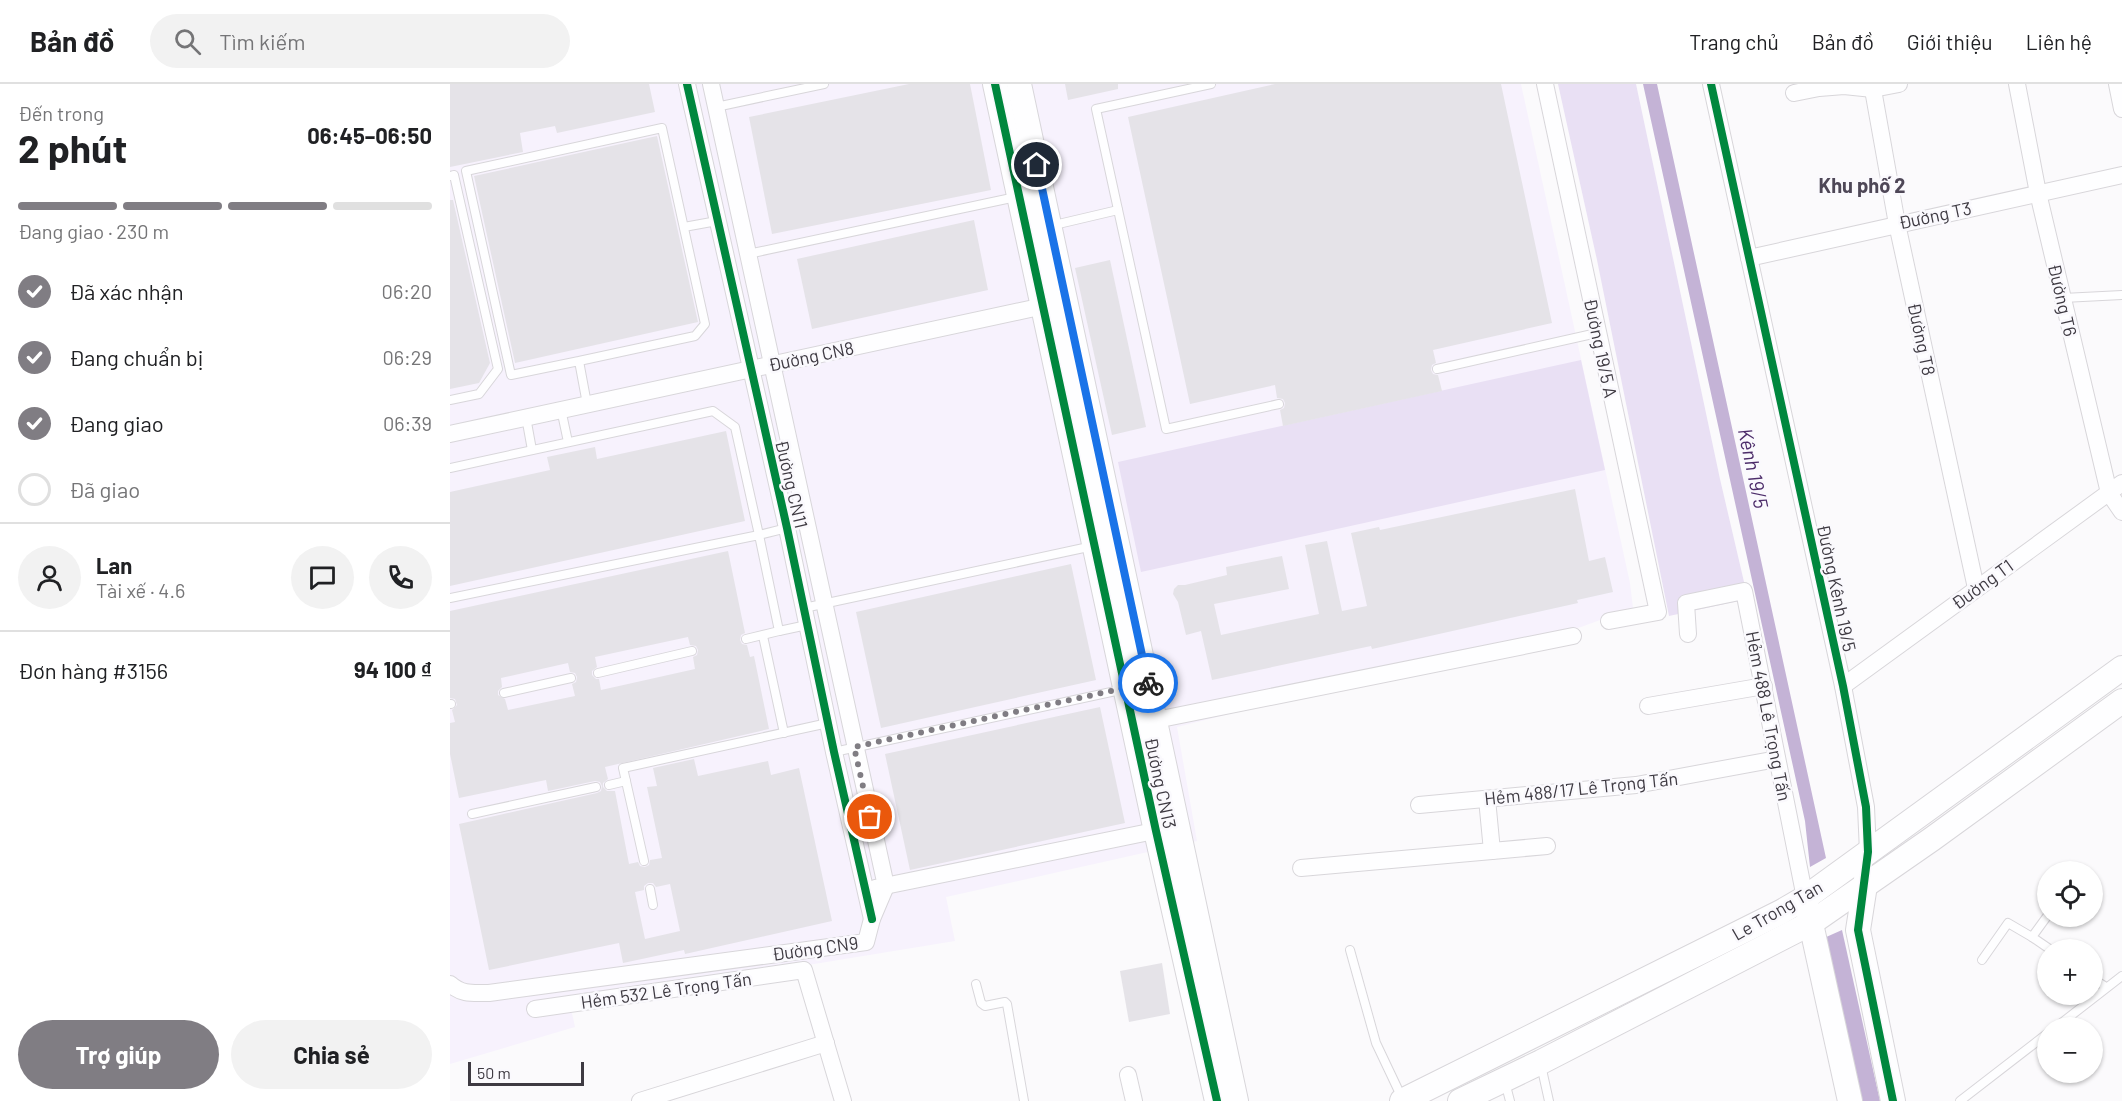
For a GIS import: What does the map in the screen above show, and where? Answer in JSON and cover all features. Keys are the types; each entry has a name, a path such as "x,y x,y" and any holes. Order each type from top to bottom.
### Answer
{"street":[{"name":"Đường CN11","path":"687,84 872,919"},
{"name":"Đường CN11","path":"711,84 886,886"},
{"name":"Đường CN13","path":"995,84 1094,546 1137,686 1156,720 1166,828"},
{"name":"Đường CN13","path":"1019,84 1066,301 1137,686 1166,828 1182,898 1236,1101"},
{"name":"Đường 19/5 A","path":"1545,84 1658,612 1609,621"},
{"name":"Đường Kênh 19/5","path":"1711,84 1843,686 1866,807 1868,852 1858,930 1893,1101"},
{"path":"1794,93 1819,88 1899,84"},
{"name":"Đường T6","path":"2017,84 2038,194 2062,298 2122,512"},
{"path":"2117,84 2122,109"},
{"name":"Đường T8","path":"1872,87 1897,224 1976,588"},
{"name":"Đường T3","path":"1749,258 2122,175"},
{"name":"Đường CN8","path":"450,434 1066,301"},
{"name":"Đường T1","path":"1843,686 2115,488"},
{"name":"Hẻm 488 Lê Trọng Tấn","path":"1688,634 1686,603 1744,591 1805,898"},
{"path":"1156,720 1573,636"},
{"name":"Le Trong Tan","path":"1402,1101 1805,898 2122,669"},
{"path":"1648,706 1764,686"},
{"name":"Le Trong Tan","path":"1460,1101 1507,1090 1540,1062 1811,923 2122,700"},
{"name":"Hẻm 488/17 Lê Trọng Tấn","path":"1419,805 1636,785 1777,759"},
{"path":"1487,799 1492,851"},
{"path":"866,890 1166,828"},
{"path":"1302,868 1547,846"},
{"name":"Đường CN9","path":"450,984 458,991 470,994 489,993 866,942 872,919 886,886"},
{"name":"Đường CN13","path":"1182,898 1217,1101"},
{"path":"1805,898 1850,1101"},
{"name":"Hẻm 532 Lê Trọng Tấn","path":"535,1009 804,970 843,1101"},
{"path":"640,1101 826,1043"},
{"path":"1128,1075 1134,1101"}],"lane":[{"path":"716,107 824,84"},
{"path":"1211,84 1096,109 1166,429 1279,404"},
{"path":"662,128 705,324 695,336 579,362 511,375 466,171 662,128"},
{"path":"450,176 454,175 498,369 479,394 450,400"},
{"path":"748,254 1019,196"},
{"path":"1050,226 1118,210"},
{"path":"684,227 717,221"},
{"path":"2062,298 2122,295"},
{"path":"1437,369 1597,333"},
{"path":"579,362 587,404"},
{"path":"561,409 568,442"},
{"path":"450,468 713,411 735,427 779,631"},
{"path":"526,417 532,450"},
{"path":"450,598 787,528"},
{"path":"804,608 1094,546"},
{"path":"746,639 807,625"},
{"path":"763,636 784,733"},
{"path":"598,673 692,651"},
{"path":"504,693 571,678"},
{"path":"834,752 1137,686"},
{"path":"644,861 623,768 828,723"},
{"path":"609,785 626,781"},
{"path":"472,814 596,787"},
{"path":"650,889 653,904"},
{"path":"1982,960 2008,923 2037,940"},
{"path":"2032,937 2039,927"},
{"path":"1350,950 1376,1043 1402,1101"},
{"path":"2069,1017 2122,975"},
{"path":"976,984 981,1003 985,1006 1005,1002 1007,1004 1024,1101"},
{"path":"1960,1101 2037,1042"},
{"path":"1540,1062 1549,1101"}],"shaded area":[{"path":"450,84 1521,84 1630,583 1633,608 1581,627 1177,727 1197,841 946,897 955,941 570,1004 575,1027 450,1064"},
{"path":"1558,84 1636,84 1720,479 1748,599 1669,616 1597,260"},
{"path":"1643,84 1657,84 1826,858 1810,867 1805,821"},
{"path":"1581,360 1605,470 1141,572 1118,462"},
{"path":"1842,930 1880,1101 1860,1101 1824,938"}],"building":[{"path":"450,84 649,84 655,112 557,133 555,126 520,133 523,152 450,167"},
{"path":"909,84 970,84 991,190 772,234 749,117"},
{"path":"1065,84 1118,84 1118,89 1068,100"},
{"path":"1275,84 1501,84 1552,323 1433,350 1436,363 1432,365 1431,370 1433,374 1438,375 1442,391 1283,426 1280,410 1284,408 1285,403 1283,399 1277,398 1275,385 1190,404 1128,117"},
{"path":"657,136 698,322 515,363 474,176"},
{"path":"450,200 453,200 490,363 479,383 450,389"},
{"path":"974,220 988,290 812,329 797,259"},
{"path":"1110,260 1146,427 1112,435 1075,268"},
{"path":"726,431 745,521 450,586 450,492 550,470 547,457 595,447 597,459"},
{"path":"1575,489 1589,561 1605,557 1613,592 1577,600 1578,603 1372,649 1371,646 1212,680 1201,631 1186,635 1178,602 1173,594 1178,585 1227,575 1226,567 1282,556 1289,589 1214,604 1221,635 1319,614 1305,545 1327,541 1342,611 1367,606 1351,533 1379,527 1380,530"},
{"path":"728,551 745,633 741,635 740,640 742,644 747,645 750,657 754,656 769,729 605,767 608,779 603,783 603,787 607,791 615,791 629,864 638,862 640,866 645,867 649,865 650,860 662,858 647,787 657,786 653,768 694,759 698,776 768,761 771,775 799,768 832,921 685,954 684,950 623,963 619,943 489,970 459,824 597,793 601,791 602,786 600,782 595,781 548,791 546,780 459,798 450,754 450,723 455,722 452,710 457,705 455,699 450,698 450,611","holes":["688,637 690,645 696,646 698,650 697,655 693,657 695,669 601,690 599,679 592,675 592,671 597,667 595,657","568,663 570,672 575,673 577,677 576,682 572,684 575,696 508,710 505,699 498,695 502,687 501,678","648,883 653,883 656,887 670,884 680,931 645,939 635,892 644,890 644,886"]},
{"path":"1071,564 1096,680 881,728 856,612"},
{"path":"1100,707 1125,823 910,870 885,754"},
{"path":"1162,963 1170,1014 1129,1022 1120,971"}],"cycle path":[{"path":"687,84 872,919"},
{"path":"995,84 1156,831 1217,1101"},
{"path":"1711,84 1843,686 1866,807 1868,852 1858,930 1893,1101"}],"way so far":[{"path":"870,817 854,747 1148,683"}],"district":[{"name":"Khu phố 2","path":"1862,185"}],"route":[{"path":"1037,165 1148,683"}],"water label":[{"name":"Kênh 19/5","path":"1754,468"}]}
